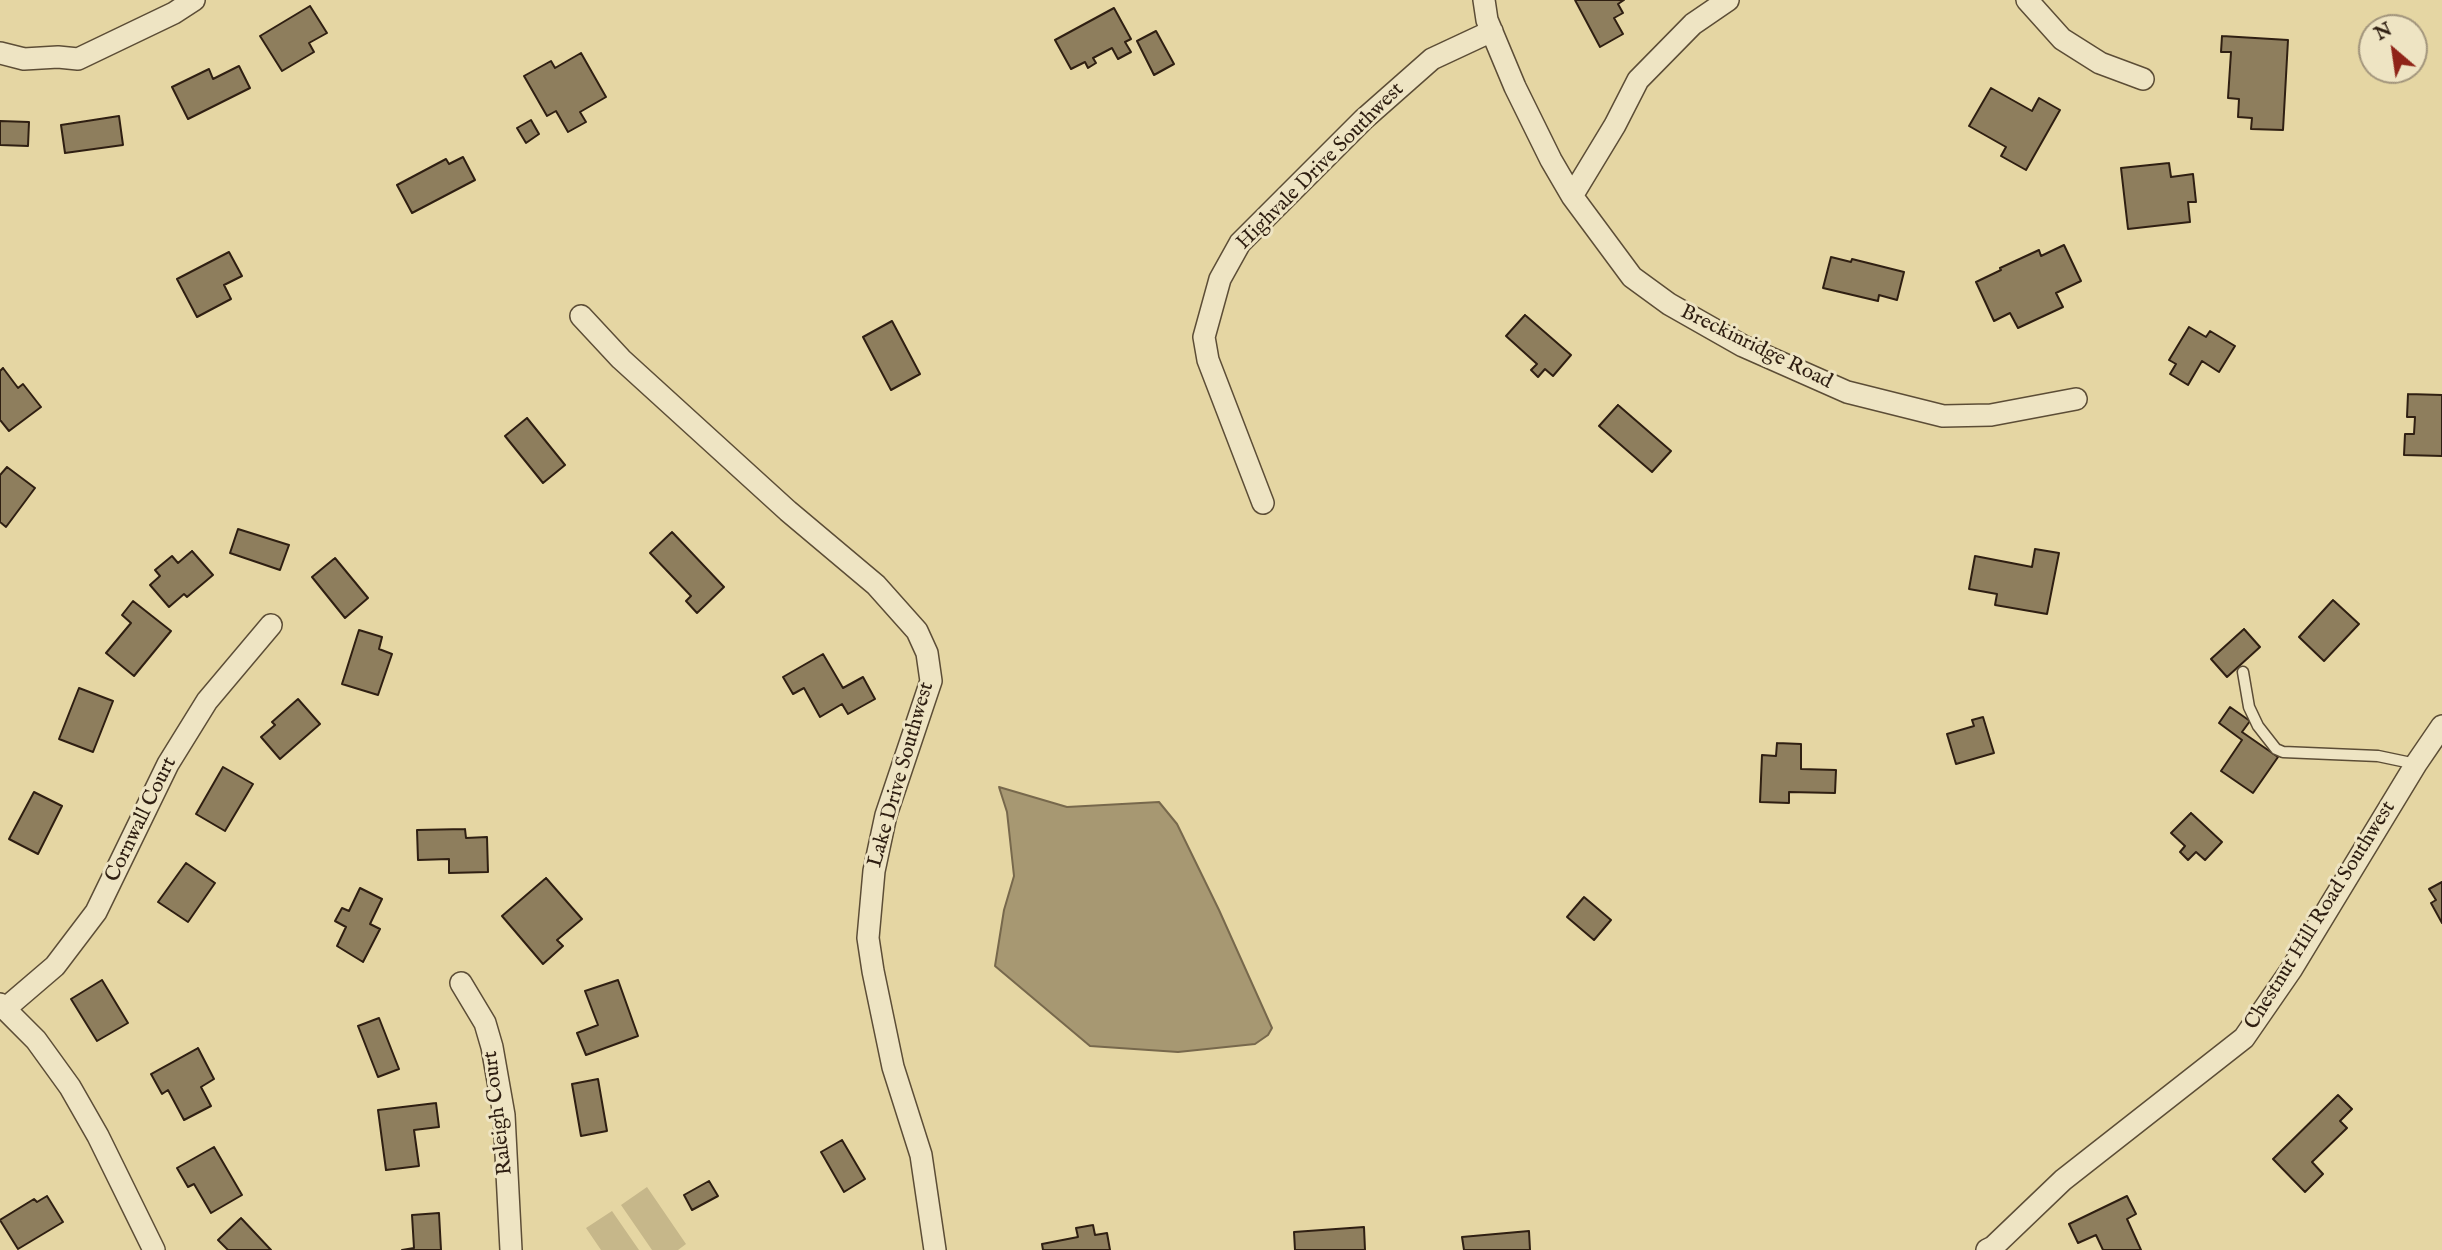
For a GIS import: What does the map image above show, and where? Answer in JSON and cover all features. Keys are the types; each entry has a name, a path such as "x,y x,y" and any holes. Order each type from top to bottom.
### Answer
{"street":[{"path":"0,53 24,59 78,59 174,13 194,0"},
{"name":"Breckinridge Road","path":"1484,0 1492,31 1533,124 1572,195 1632,277 1669,304 1743,346 1847,392 1943,416 1991,415 2076,399"},
{"path":"1572,195 1639,80 1693,24 1728,0"},
{"path":"2027,0 2062,39 2100,62 2143,79"},
{"name":"Highvale Drive Southwest","path":"1264,503 1208,360 1204,337 1220,279 1240,243 1364,119 1432,59 1492,31"},
{"name":"Lake Drive Southwest","path":"581,316 621,359 788,511 876,585 905,616 923,642 931,681 886,815 873,881 868,937 893,1067 920,1155 936,1250"},
{"name":"Cornwall Court","path":"3,1006 55,966 96,912 168,764 207,701 271,625"},
{"name":"Chestnut Hill Road Southwest","path":"1992,1249 2063,1180 2244,1038 2291,970 2416,764 2442,726"},
{"name":"Raleigh Court","path":"461,983 485,1023 492,1047 504,1115 511,1250"},
{"path":"3,1006 36,1040 70,1087 98,1136 154,1250"}],"lane":[{"path":"2243,672 2249,706 2258,726 2276,749 2283,752 2378,756 2416,764"}],"shaded area":[{"path":"999,787 1067,807 1159,802 1177,824 1219,910 1272,1028 1268,1035 1255,1044 1178,1052 1090,1046 995,966 1004,910 1014,876 1007,812"},
{"path":"647,1187 686,1244 678,1250 652,1250 621,1205"},
{"path":"612,1211 639,1250 601,1250 586,1228"}],"building":[{"path":"1575,0 1624,0 1618,4 1623,13 1614,18 1623,34 1600,47"},
{"path":"310,6 327,33 309,43 314,52 282,71 260,36"},
{"path":"1114,8 1131,39 1125,42 1131,52 1118,59 1112,48 1093,58 1096,63 1088,68 1085,62 1071,69 1055,40"},
{"path":"1156,31 1174,64 1154,75 1137,41"},
{"path":"2222,36 2288,40 2283,130 2251,129 2252,118 2238,117 2239,99 2228,98 2231,52 2221,52"},
{"path":"581,53 606,97 580,112 586,122 568,132 556,111 547,116 524,76 551,61 555,68"},
{"path":"239,66 250,88 188,119 172,87 209,69 213,79"},
{"path":"1991,88 2032,111 2039,98 2060,110 2026,170 2001,156 2006,147 1969,126"},
{"path":"119,116 123,145 65,153 61,125"},
{"path":"531,120 539,134 526,143 517,128"},
{"path":"0,121 29,122 28,146 0,145"},
{"path":"463,157 475,180 412,213 397,185 446,159 449,164"},
{"path":"2169,163 2171,177 2193,174 2196,202 2188,202 2190,222 2128,229 2121,168"},
{"path":"2064,245 2081,281 2056,293 2063,307 2018,328 2010,313 1994,321 1976,282 2039,250 2041,256"},
{"path":"229,252 242,276 224,285 231,299 197,317 177,279"},
{"path":"1831,257 1851,262 1852,259 1904,272 1897,300 1879,295 1878,301 1823,288"},
{"path":"1525,315 1571,355 1553,376 1545,369 1538,377 1531,370 1537,364 1506,336"},
{"path":"892,321 920,374 891,390 863,337"},
{"path":"2189,327 2206,337 2210,331 2235,346 2219,372 2202,361 2188,385 2170,374 2176,364 2169,360"},
{"path":"3,368 18,388 23,384 41,407 9,431 0,420 0,371"},
{"path":"2408,394 2442,395 2442,456 2404,455 2405,434 2414,434 2415,417 2407,417"},
{"path":"1618,405 1671,451 1652,472 1599,426"},
{"path":"527,418 565,465 543,483 505,436"},
{"path":"7,467 35,488 6,527 0,522 0,475"},
{"path":"238,529 289,545 280,570 230,553"},
{"path":"672,532 724,587 697,613 686,601 691,596 650,553"},
{"path":"2035,549 2059,553 2047,614 1995,605 1997,594 1969,589 1975,556 2032,567"},
{"path":"192,551 213,575 187,597 184,594 169,607 150,585 160,576 155,570 172,556 178,563"},
{"path":"335,558 368,598 345,618 312,577"},
{"path":"2333,600 2359,624 2324,661 2299,637"},
{"path":"133,601 171,631 134,676 106,653 131,623 122,615"},
{"path":"2244,629 2260,647 2227,677 2211,659"},
{"path":"359,630 382,637 379,649 392,654 378,695 342,684"},
{"path":"823,654 843,688 863,677 875,699 848,714 842,704 820,717 804,688 793,694 783,677"},
{"path":"79,688 113,701 93,752 59,739"},
{"path":"298,699 320,724 280,759 261,737 275,725 272,722"},
{"path":"2230,707 2250,721 2242,732 2278,757 2253,793 2221,771 2242,740 2219,723"},
{"path":"1983,717 1994,753 1956,764 1947,734 1974,726 1972,720"},
{"path":"1777,743 1801,744 1801,769 1836,770 1835,793 1789,792 1789,803 1760,802 1762,755 1776,756"},
{"path":"223,767 253,784 225,831 196,814"},
{"path":"34,792 62,806 38,854 9,839"},
{"path":"2191,813 2222,842 2205,860 2196,852 2188,860 2180,852 2185,846 2171,833"},
{"path":"465,829 466,838 487,837 488,872 449,873 449,859 418,860 417,830"},
{"path":"186,863 215,883 188,922 158,902"},
{"path":"546,878 582,919 557,940 563,946 543,964 502,916"},
{"path":"2442,882 2442,923 2431,903 2436,900 2429,889"},
{"path":"360,888 382,899 370,924 380,929 363,962 337,946 346,927 335,921 342,908 349,911"},
{"path":"1584,897 1611,920 1594,940 1567,917"},
{"path":"102,980 128,1023 97,1041 71,999"},
{"path":"618,980 638,1036 586,1055 577,1033 598,1025 585,991"},
{"path":"379,1018 399,1069 378,1077 358,1026"},
{"path":"198,1048 214,1079 201,1087 211,1106 184,1120 168,1090 162,1094 151,1074"},
{"path":"598,1079 607,1131 581,1136 572,1084"},
{"path":"2338,1095 2352,1109 2340,1121 2347,1128 2312,1162 2323,1174 2305,1192 2273,1159"},
{"path":"436,1103 439,1127 414,1130 419,1166 386,1170 378,1110"},
{"path":"842,1140 865,1179 844,1192 821,1152"},
{"path":"214,1147 242,1195 211,1213 194,1184 188,1187 177,1168"},
{"path":"709,1181 718,1196 692,1210 684,1195"},
{"path":"47,1196 63,1222 18,1249 0,1220 34,1199 37,1202"},
{"path":"2127,1196 2136,1214 2127,1219 2141,1250 2103,1250 2096,1235 2078,1243 2069,1224"},
{"path":"439,1213 441,1250 402,1250 414,1248 412,1215"},
{"path":"241,1218 271,1250 228,1250 218,1240"},
{"path":"1093,1225 1095,1235 1107,1233 1110,1250 1043,1250 1042,1244 1078,1237 1076,1228"},
{"path":"1364,1227 1365,1250 1295,1250 1294,1232"},
{"path":"1529,1231 1530,1250 1464,1250 1462,1237"}]}
